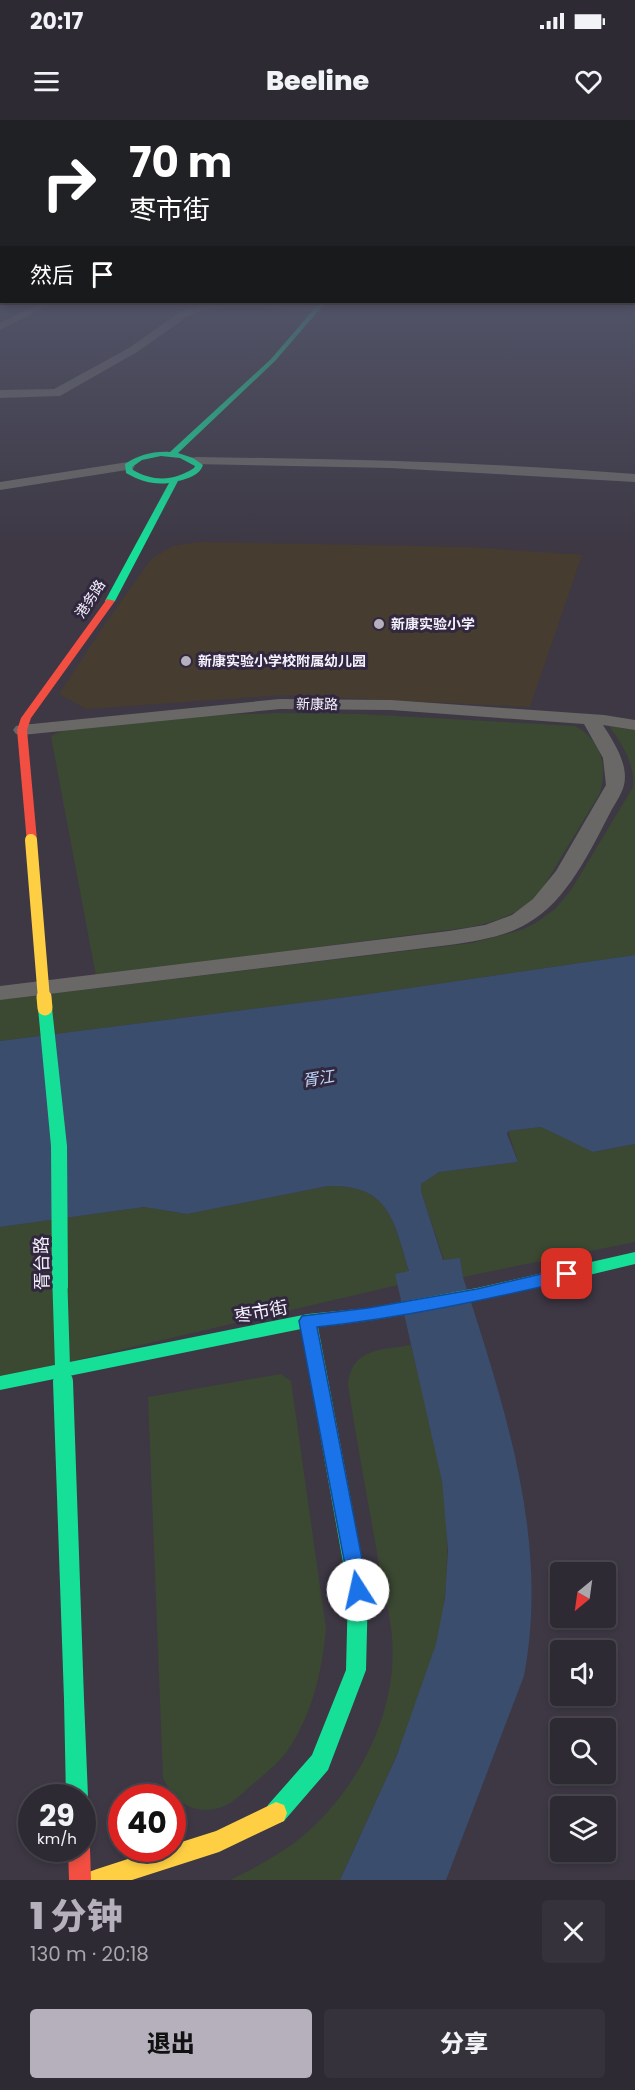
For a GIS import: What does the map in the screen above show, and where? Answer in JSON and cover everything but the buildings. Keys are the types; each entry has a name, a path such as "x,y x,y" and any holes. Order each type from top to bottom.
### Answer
{"street":[{"path":"0,394 56,393 75,382"},
{"path":"173,454 249,382"},
{"path":"0,486 128,466 149,455 173,454 196,461 390,464 635,478"},
{"path":"128,466 129,471 141,478 176,479 186,477 198,469 199,465 196,461"},
{"name":"港务路","path":"17,730 108,605 176,479"},
{"name":"新康路","path":"17,730 280,704 390,705 590,719 635,725"},
{"path":"0,993 449,938 482,933 510,924 529,914 545,899 561,877 615,785 616,769 611,754 590,719"},
{"name":"胥台路","path":"17,730 31,840 59,1146 60,1287 77,1784"},
{"name":"枣市街","path":"0,1383 308,1321 368,1315 477,1295 635,1258"},
{"path":"97,1880 219,1841 274,1815 320,1762 356,1670 358,1590 308,1321"},
{"path":"79,1862 80,1880"}],"shaded area":[{"name":"新康实验小学","path":"200,542 469,547 582,555 530,707 286,695 86,709 59,694 152,558 173,546"}],"green space":[{"path":"276,713 360,714 575,726 591,738 600,755 603,773 600,793 538,896 523,908 499,919 471,927 96,976 51,737 65,730 122,721"},
{"path":"609,726 635,730 635,955 362,995 0,1041 0,1000 472,943 521,930 534,924 555,909 571,890 633,787 630,762"},
{"path":"541,1127 594,1152 635,1144 635,1242 463,1277 460,1259 444,1260 421,1191 421,1184 439,1172 518,1162 508,1131"},
{"path":"328,1186 349,1187 365,1192 377,1199 386,1210 399,1237 409,1272 396,1274 398,1285 0,1378 0,1227 144,1207 187,1214"},
{"path":"411,1345 440,1466 446,1522 447,1557 443,1610 427,1675 405,1735 340,1880 230,1880 287,1848 324,1816 358,1771 381,1720 389,1693 392,1637 348,1385 350,1373 361,1357 379,1350"},
{"path":"281,1374 291,1381 326,1629 322,1660 305,1720 287,1752 240,1796 212,1810 192,1808 186,1805 186,1784 166,1784 163,1778 148,1397"}],"water":[{"name":"胥江","path":"635,955 635,1144 593,1152 541,1127 508,1131 507,1134 518,1162 439,1172 421,1184 421,1191 443,1260 460,1258 463,1277 507,1424 519,1474 527,1524 531,1574 531,1625 524,1676 446,1880 340,1880 397,1755 436,1644 445,1598 448,1550 442,1481 395,1274 409,1271 393,1222 377,1199 365,1192 349,1187 328,1186 187,1214 144,1207 0,1227 0,1041 362,995"}],"traffic: fast":[{"path":"173,454 249,382"},
{"path":"161,454 185,457 199,465 198,469 182,478 164,481 146,479 129,471 128,466 140,458 161,454"},
{"path":"110,601 175,479"},
{"path":"45,1008 59,1146 60,1287"},
{"path":"0,1383 308,1321 368,1315 477,1295 635,1258"},
{"path":"60,1287 74,1699"},
{"path":"276,1813 320,1762 356,1670 358,1590 308,1321"},
{"path":"74,1699 77,1784"}],"traffic: slow":[{"path":"31,840 45,1008"},
{"path":"97,1880 219,1841 276,1813"}],"traffic: jam":[{"path":"31,840 22,730 26,718 110,601"},
{"path":"79,1862 80,1880"}],"place":[{"name":"新康实验小学","path":"379,624"},
{"name":"新康实验小学校附属幼儿园","path":"186,661"}],"route":[{"path":"358,1590 308,1321 368,1315 477,1295 567,1274"}]}
